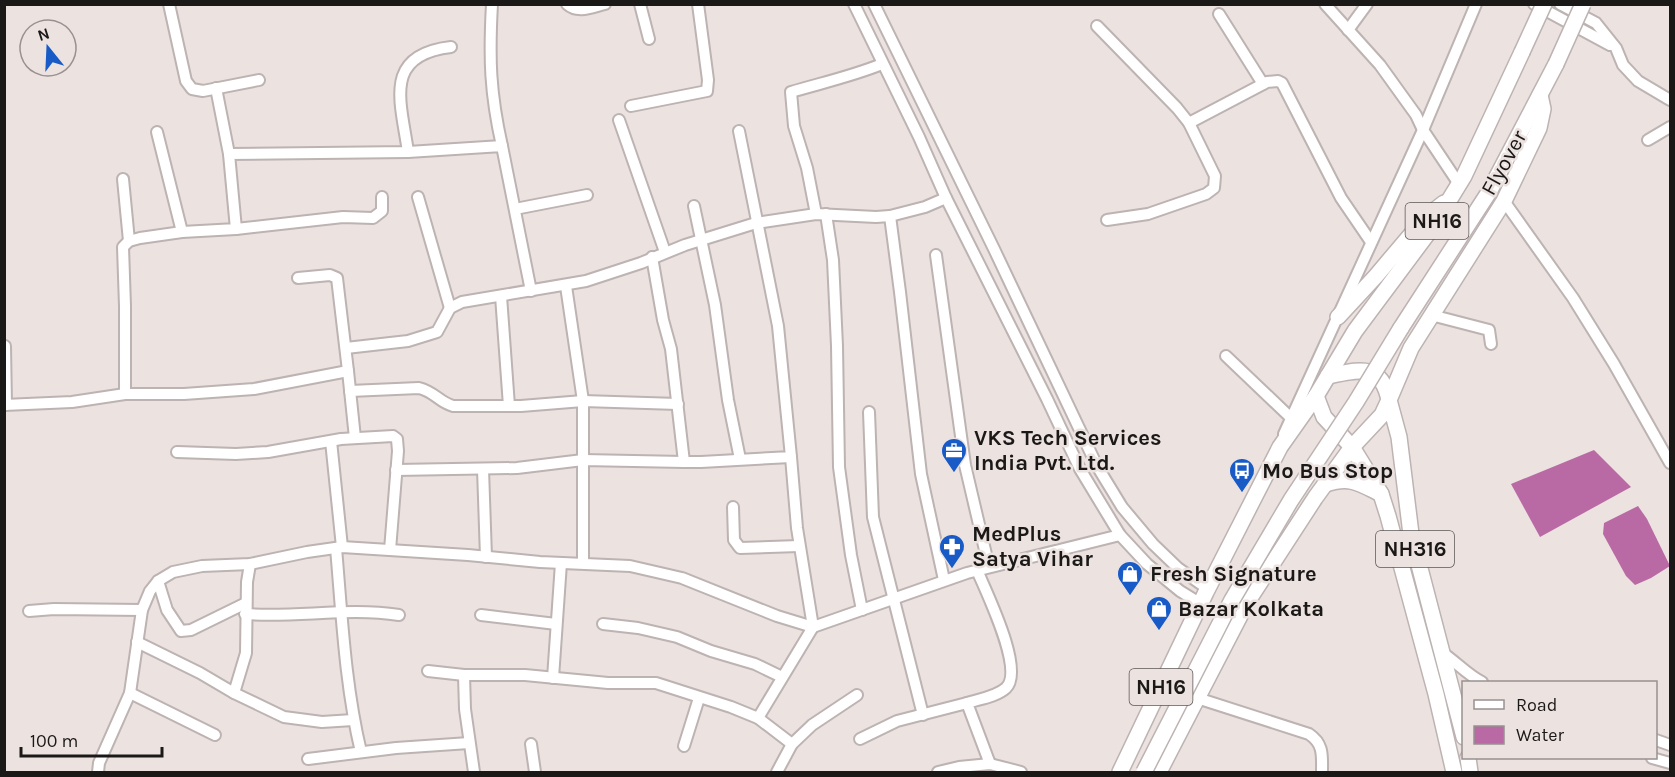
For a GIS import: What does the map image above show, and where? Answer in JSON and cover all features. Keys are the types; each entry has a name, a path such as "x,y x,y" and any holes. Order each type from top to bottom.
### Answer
{"highway":[{"name":"NH16","path":"1120,772 1204,597 1280,447 1316,396 1355,331 1434,225 1459,184 1544,4"},
{"name":"NH16","path":"1540,95 1583,4"},
{"name":"Flyover","path":"1144,772 1238,590 1291,500 1489,192 1540,95"},
{"path":"1159,772 1246,604 1352,447 1382,415 1411,348 1503,201 1539,128 1543,109 1540,95"},
{"path":"1338,316 1376,276 1426,217 1450,199"},
{"path":"1328,376 1358,370 1370,371 1384,383 1389,400"},
{"path":"1396,425 1397,383 1400,373"},
{"path":"1316,396 1324,417 1352,447"},
{"name":"NH316","path":"1389,400 1396,425 1412,534 1447,670 1459,706 1462,725"},
{"name":"NH316","path":"1352,447 1381,494 1394,533 1454,772"},
{"path":"1326,484 1336,480 1355,481 1381,494"}],"street":[{"path":"169,4 189,86 196,91 259,80"},
{"path":"492,4 489,67 492,95 531,291"},
{"path":"567,4 576,10 605,4"},
{"path":"640,4 649,39"},
{"path":"631,106 707,91 708,80 698,4"},
{"path":"854,4 946,198 1080,469 1120,535 1180,591 1204,597"},
{"path":"874,4 1097,466 1122,507 1153,544 1204,597"},
{"path":"1325,4 1380,65 1416,115 1423,130 1459,184"},
{"path":"1348,30 1367,4"},
{"path":"1280,447 1290,417 1423,130 1476,4"},
{"path":"1534,4 1616,48"},
{"path":"1560,4 1596,23 1616,48 1623,65 1638,81 1671,100"},
{"path":"1219,14 1263,84"},
{"path":"1097,26 1189,123 1215,176 1214,188 1206,194 1148,214 1107,220"},
{"path":"408,153 401,102 401,78 412,61 423,54 451,47"},
{"path":"862,610 851,555 839,467 833,260 794,126 791,92 882,64"},
{"path":"1189,123 1263,84 1278,81 1285,88 1341,198 1371,242"},
{"path":"216,88 229,154 236,229"},
{"path":"619,120 665,252"},
{"path":"1648,140 1671,127"},
{"path":"739,131 778,326 799,546 813,627 758,718"},
{"path":"157,132 182,232"},
{"path":"229,154 408,153 502,146"},
{"path":"123,179 129,241"},
{"path":"515,209 586,195"},
{"path":"125,394 125,306 122,252 129,241 182,232 236,229 342,217 373,218 382,211 382,197"},
{"path":"418,197 450,308"},
{"path":"346,348 408,341 430,335 437,332 450,308 469,300 586,281 702,239 756,223 821,214 890,216 925,207 946,198"},
{"path":"1503,201 1573,298 1671,463"},
{"path":"694,206 721,338 728,400 740,459"},
{"path":"890,216 921,474 944,580"},
{"path":"936,255 965,465 989,567"},
{"path":"652,257 663,320 671,349 684,462"},
{"path":"298,278 330,275 336,277 355,438"},
{"path":"566,286 583,401 583,563"},
{"path":"501,296 509,406"},
{"path":"1431,315 1489,330 1491,344"},
{"path":"5,346 5,405 72,402 125,394 184,394 254,389 348,371"},
{"path":"1226,356 1290,417"},
{"path":"350,391 419,388 428,390 446,404 453,406 509,406 583,401 678,404"},
{"path":"868,412 871,504 923,715"},
{"path":"177,452 236,454 268,452 331,441 387,435 397,439 399,444 390,550"},
{"path":"331,441 345,668 353,720 361,752"},
{"path":"396,470 517,468 583,460 700,462 791,457"},
{"path":"483,469 486,557"},
{"path":"733,507 734,540 740,548 799,546"},
{"path":"98,772 99,763 130,693 142,610 150,591 158,581 173,572 202,566 250,564 339,548 630,566 682,578 777,616 813,627 977,570 1120,535"},
{"path":"553,678 561,563"},
{"path":"234,693 246,653 246,608 250,564"},
{"path":"860,739 897,721 996,694 1009,684 1012,673 1008,649 977,570"},
{"path":"158,581 167,610 181,631 192,630 246,608 281,615 341,611 399,615"},
{"path":"29,611 142,610"},
{"path":"481,615 556,624"},
{"path":"603,624 638,628 677,637 711,651 755,664 782,677"},
{"path":"137,642 284,717 322,722 353,720"},
{"path":"1443,653 1481,681"},
{"path":"428,671 464,675 525,675 608,683 656,683 758,718 792,744"},
{"path":"464,675 465,710 474,772"},
{"path":"130,693 215,735"},
{"path":"777,772 792,744 812,725 857,695"},
{"path":"684,746 699,698"},
{"path":"1197,698 1309,734 1320,745 1322,772"},
{"path":"967,703 990,764"},
{"path":"308,759 469,743"},
{"path":"531,744 535,772"},
{"path":"1656,759 1671,763"},
{"path":"938,772 990,764 1022,772"}],"water":[{"path":"1594,450 1631,487 1540,537 1511,484"},
{"path":"1638,506 1647,519 1670,566 1635,585 1626,576 1603,534 1604,523"}],"place":[{"name":"VKS Tech Services India Pvt. Ltd.","path":"954,474"},
{"name":"Mo Bus Stop","path":"1242,494"},
{"name":"MedPlus Satya Vihar","path":"952,570"},
{"name":"Fresh Signature","path":"1130,597"},
{"name":"Bazar Kolkata","path":"1159,632"}]}
